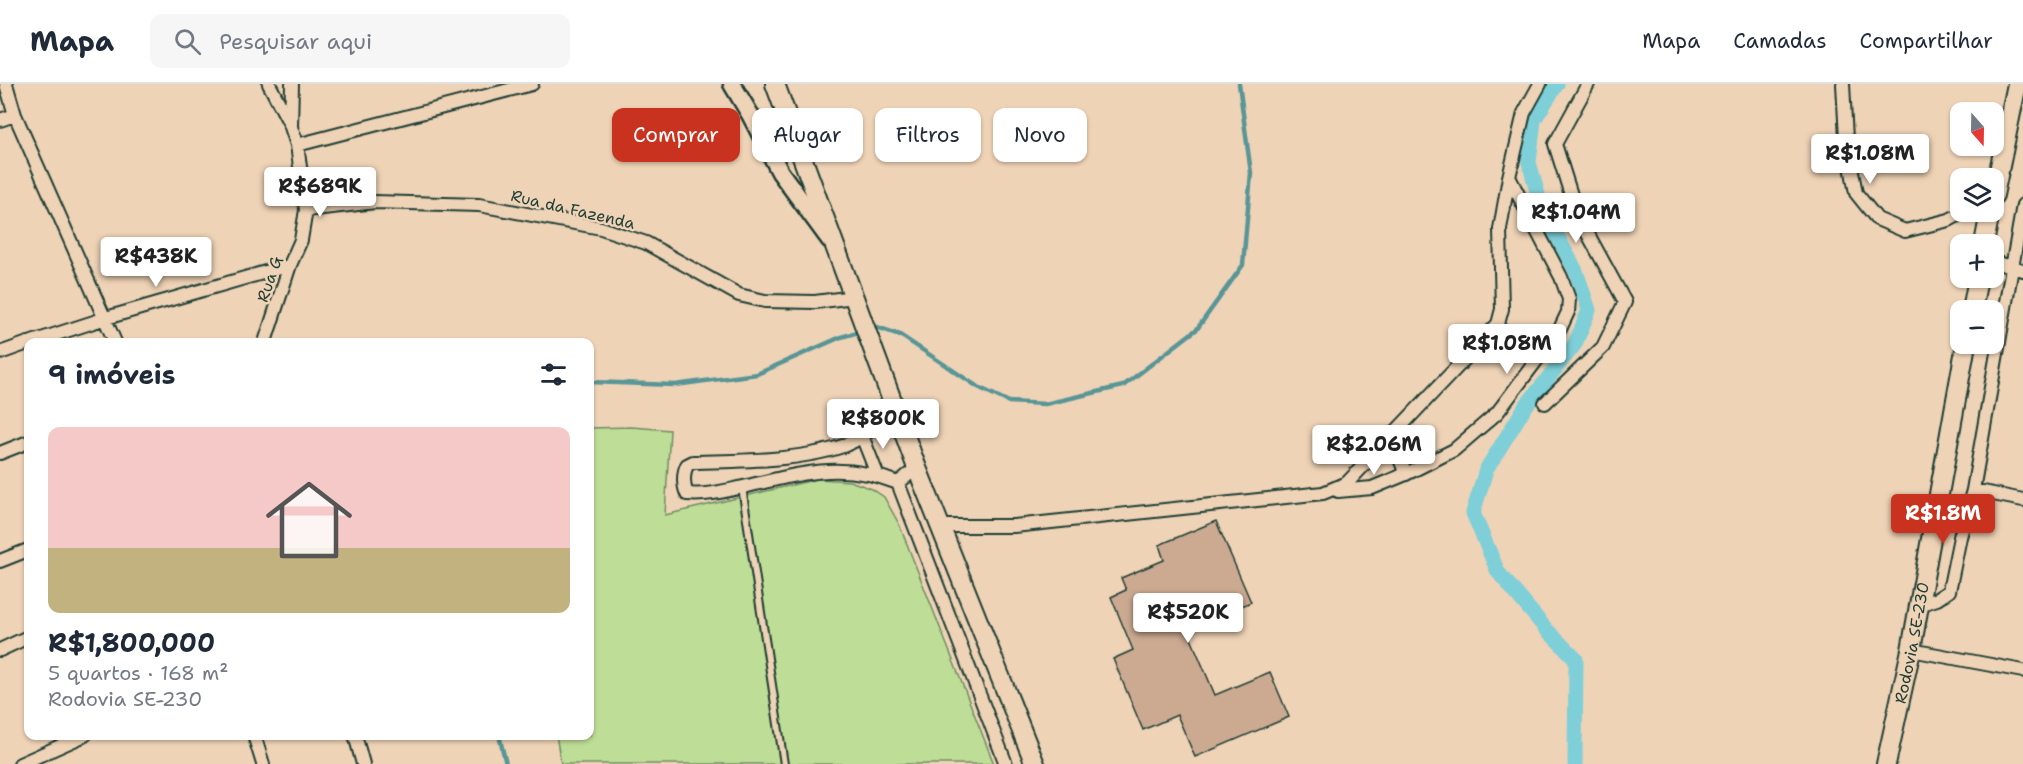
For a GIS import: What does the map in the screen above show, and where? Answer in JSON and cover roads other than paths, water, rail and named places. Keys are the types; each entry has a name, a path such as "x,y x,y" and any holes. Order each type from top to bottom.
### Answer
{"main road":[{"path":"775,84 917,468 1035,764"},
{"path":"2000,168 2017,84"},
{"name":"Rodovia SE-230","path":"1886,764 1911,650 1964,354"}],"street":[{"path":"6,84 15,115 114,338"},
{"path":"269,84 291,128"},
{"name":"Rua G","path":"266,338 290,265 301,240 306,210 297,145 291,128 292,84"},
{"path":"297,145 532,84"},
{"path":"732,84 780,172 836,248"},
{"path":"1323,493 1347,483 1498,324 1502,309 1500,229 1509,177 1524,113 1540,84"},
{"path":"1545,403 1603,347 1625,302 1577,214 1555,144 1588,84"},
{"path":"1843,84 1845,139 1856,193 1877,219 1905,231 1950,219"},
{"path":"0,120 15,115"},
{"path":"940,526 1014,526 1372,488 1454,450 1497,413 1560,329 1568,312 1569,299 1561,277 1509,177"},
{"name":"Rua da Fazenda","path":"306,210 375,202 479,205 601,228 646,243 740,295 765,301 856,301"},
{"path":"1919,605 1937,599 1949,591 1973,490 2017,268 2023,205"},
{"path":"45,338 290,265"},
{"path":"0,352 24,345"},
{"path":"896,409 862,436 844,445 803,455 693,462 684,470 684,488 687,494 695,495 720,492 809,472 837,469 877,474 898,483 1006,764"},
{"path":"862,436 877,474"},
{"path":"1391,437 1406,474"},
{"path":"0,453 24,444"},
{"path":"898,483 917,468"},
{"path":"1973,490 2023,500"},
{"path":"0,561 24,552"},
{"path":"0,650 24,639"},
{"path":"1911,650 2023,672"},
{"path":"20,764 74,740"},
{"path":"255,740 262,764"},
{"path":"356,740 363,764"}],"lane":[{"path":"742,487 784,764"}],"waterway":[{"path":"870,329 877,327 900,335 978,387 1009,402 1045,404 1123,386 1197,329 1243,265 1251,173 1239,84"},
{"path":"1557,84 1534,120 1529,162 1541,206 1576,271 1589,310 1575,344 1525,407 1486,470 1473,513 1498,572 1546,629 1576,659 1575,764"},
{"path":"594,382 675,385 757,374 841,337 862,331"},
{"path":"500,740 506,764"}]}
